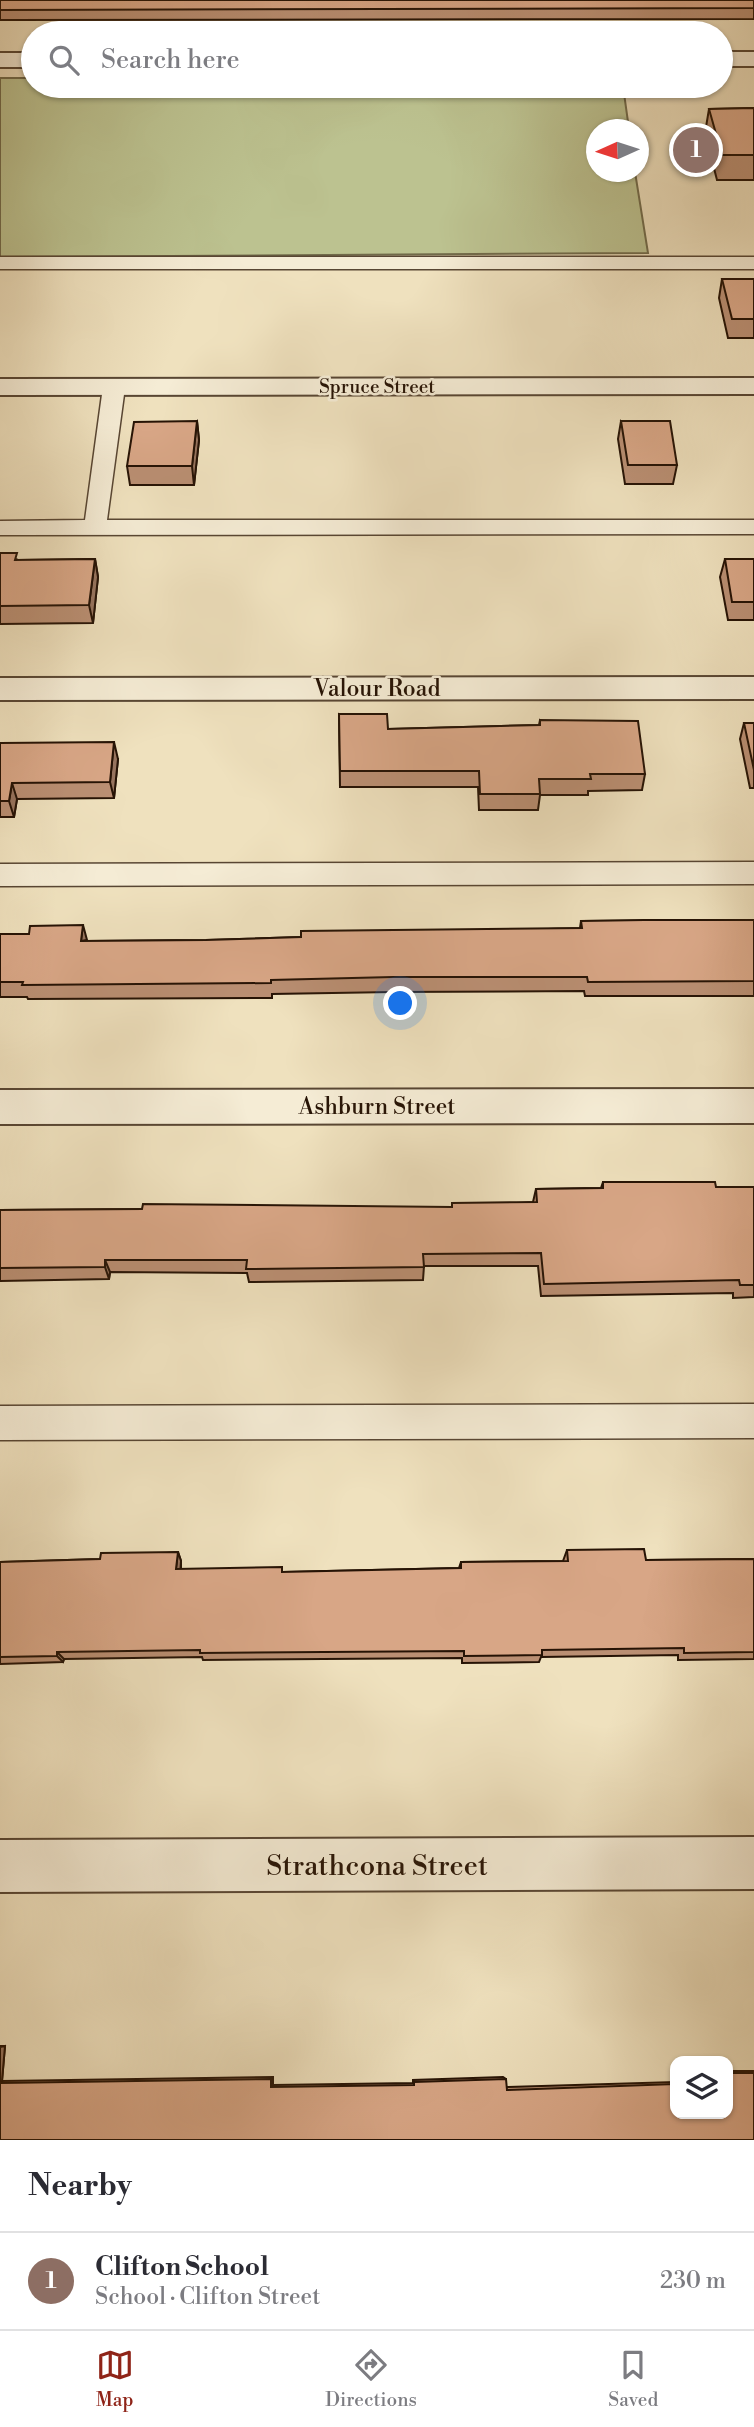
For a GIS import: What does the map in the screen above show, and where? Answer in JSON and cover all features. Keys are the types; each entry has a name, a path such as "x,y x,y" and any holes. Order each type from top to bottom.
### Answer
{"street":[{"path":"733,59 754,59"},
{"path":"0,60 21,60"},
{"name":"Spruce Street","path":"0,387 754,386"},
{"name":"Valour Road","path":"0,689 754,688"},
{"name":"Ashburn Street","path":"0,1107 754,1106"},
{"name":"Strathcona Street","path":"0,1866 754,1863"}],"lane":[{"path":"0,263 754,263"},
{"path":"95,528 114,387"},
{"path":"0,528 754,527"},
{"path":"0,875 754,873"},
{"path":"0,1423 754,1421"}],"green space":[{"path":"0,78 21,78 21,98 625,98 628,119 586,119 586,182 637,182 648,253 0,257"}],"building":[{"path":"0,0 754,0 754,8 0,10"},
{"path":"754,108 754,155 722,155 709,109"},
{"path":"722,279 754,279 754,319 732,319"},
{"path":"197,421 192,466 127,466 134,422"},
{"path":"621,421 670,421 677,465 628,465"},
{"path":"0,553 17,553 15,560 95,559 89,605 0,606"},
{"path":"725,559 754,559 754,602 732,602"},
{"path":"339,714 387,714 388,729 540,725 540,720 638,721 645,774 590,774 591,779 539,779 540,794 480,794 479,771 340,771"},
{"path":"744,723 754,723 754,770"},
{"path":"114,742 110,782 12,783 9,801 0,801 0,743"},
{"path":"754,920 754,981 588,982 587,977 393,977 271,980 271,983 22,985 23,982 0,982 0,934 29,934 30,926 83,925 81,941 206,940 301,937 301,931 582,928 581,921"},
{"path":"603,1182 715,1182 716,1187 754,1187 754,1285 740,1285 739,1280 544,1284 541,1253 423,1254 424,1267 246,1269 247,1260 105,1260 105,1267 0,1268 0,1210 142,1209 143,1204 452,1207 452,1203 537,1202 536,1189 603,1188"},
{"path":"644,1549 646,1560 754,1559 754,1652 684,1653 684,1648 542,1650 542,1655 464,1656 464,1651 200,1653 200,1650 57,1652 57,1656 0,1657 0,1562 100,1559 101,1553 178,1552 176,1569 282,1567 282,1572 461,1568 461,1562 568,1561 567,1550"},
{"path":"733,2073 754,2073 754,2140 0,2140 0,2083 271,2079 271,2087 414,2085 414,2082 506,2079 507,2090 670,2084 670,2119 733,2119"}],"place":[{"name":"Clifton School","path":"696,150"}]}
